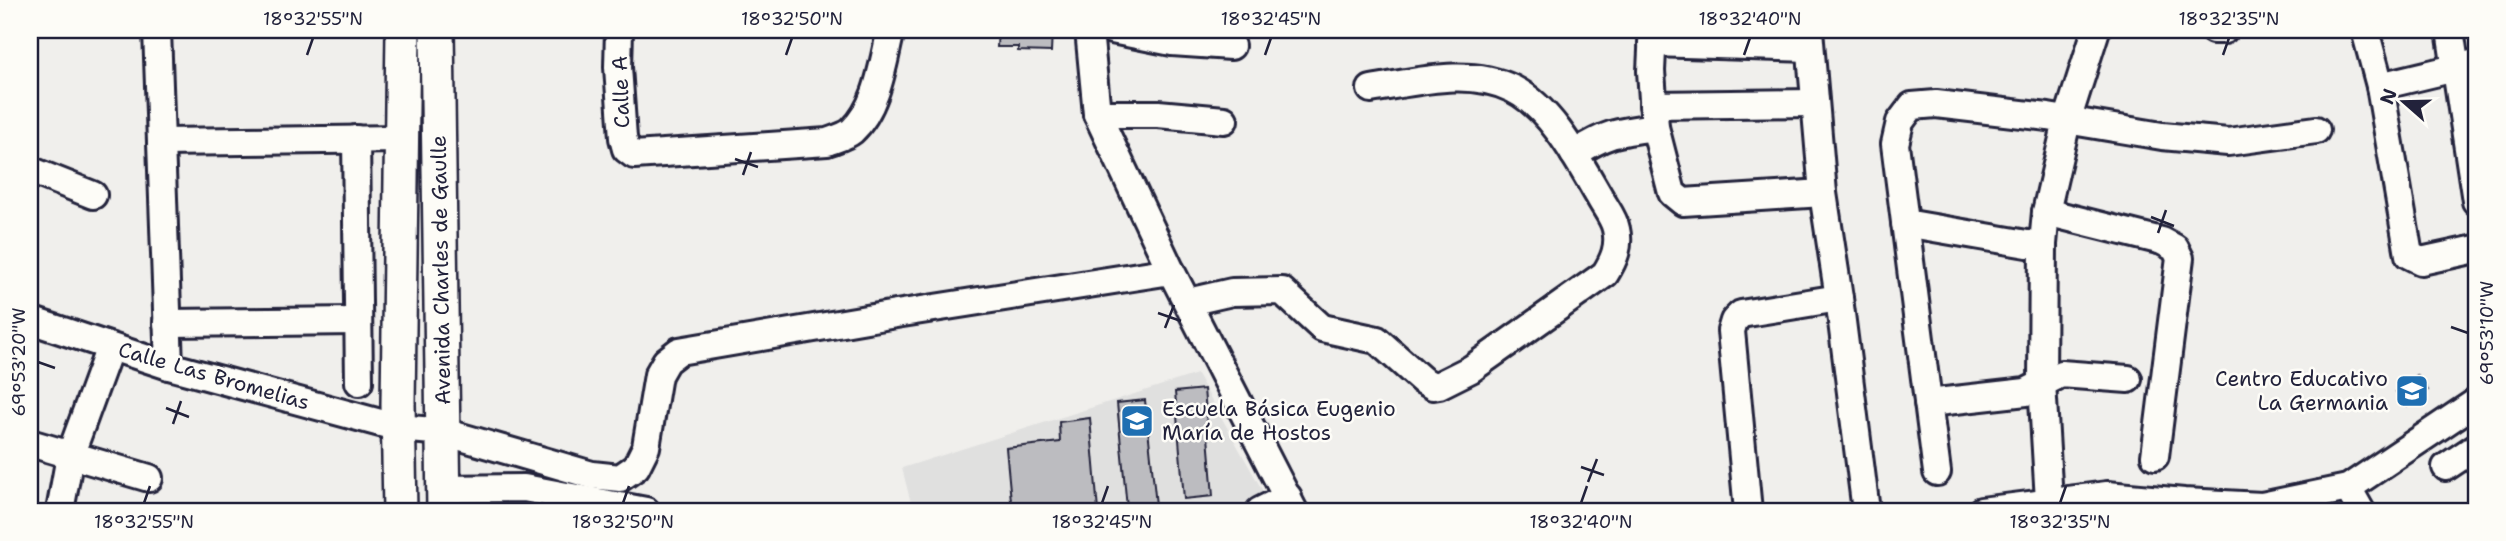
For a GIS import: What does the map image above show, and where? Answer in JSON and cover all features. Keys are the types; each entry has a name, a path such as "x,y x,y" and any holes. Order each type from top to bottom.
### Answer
{"main road":[{"name":"Avenida Charles de Gaulle","path":"400,511 402,30"},
{"name":"Avenida Charles de Gaulle","path":"437,30 444,500"}],"street":[{"path":"157,30 169,366"},
{"name":"Calle A","path":"619,30 622,138 626,149 634,155 827,142 850,132 863,117 873,97 891,30"},
{"path":"1090,30 1097,114 1171,271 1291,504 1260,511"},
{"path":"1112,30 1172,42 1231,46"},
{"path":"2049,501 2042,383 2043,244 2046,212 2067,121 2096,30"},
{"path":"2213,30 2224,30"},
{"path":"2365,30 2380,86 2409,255 2421,261 2476,249"},
{"path":"2450,30 2466,66 2476,201"},
{"path":"1823,193 1683,202 1672,193 1654,116 1652,36 1809,39 1823,193 1866,511"},
{"path":"2380,86 2466,66"},
{"path":"1188,302 1232,292 1282,291 1322,328 1377,340 1422,380 1433,386 1471,369 1605,274 1618,243 1616,227 1574,155 1537,106 1512,89 1483,80 1442,77 1371,89"},
{"path":"1574,155 1600,138 1654,116 1815,103"},
{"path":"1937,472 1895,144 1900,122 1912,106 1937,104 2048,117 2162,136 2228,142 2316,130"},
{"path":"1097,114 1158,114 1224,120"},
{"path":"356,139 359,382"},
{"path":"161,142 401,139"},
{"path":"30,170 93,195"},
{"path":"2046,212 2162,241 2175,247 2180,258 2155,456"},
{"path":"1905,223 2027,244 2043,244"},
{"name":"Calle Las Bromelias","path":"30,320 169,366 399,428 444,432 592,475 620,478 635,467 646,447 658,375 666,361 679,351 1171,271"},
{"path":"1748,511 1731,331 1734,321 1741,314 1839,298"},
{"path":"167,323 358,321"},
{"path":"60,511 70,456 110,347"},
{"path":"1928,403 2026,392 2062,373 2128,379"},
{"path":"1981,511 2107,495 2262,508 2347,488 2476,402"},
{"path":"30,443 149,478"},
{"path":"2446,467 2476,447"},
{"path":"444,500 492,499 524,488 551,502 646,511"},
{"path":"2347,488 2361,511"}],"shaded area":[{"name":"Escuela Básica Eugenio María de Hostos","path":"1197,374 1274,511 913,511 902,468"}],"building":[{"path":"998,30 1052,30 1051,52 997,47"},
{"name":"Centro Educativo La Germania","path":"2417,375 2428,390 2407,406 2396,392"},
{"path":"1204,389 1213,496 1184,499 1175,392"},
{"path":"1145,400 1156,505 1127,508 1117,403"},
{"path":"1090,418 1098,511 1012,511 1006,448 1060,442 1059,422"}],"place":[{"name":"Centro Educativo La Germania","path":"2412,391"},
{"name":"Escuela Básica Eugenio María de Hostos","path":"1137,421"}]}
